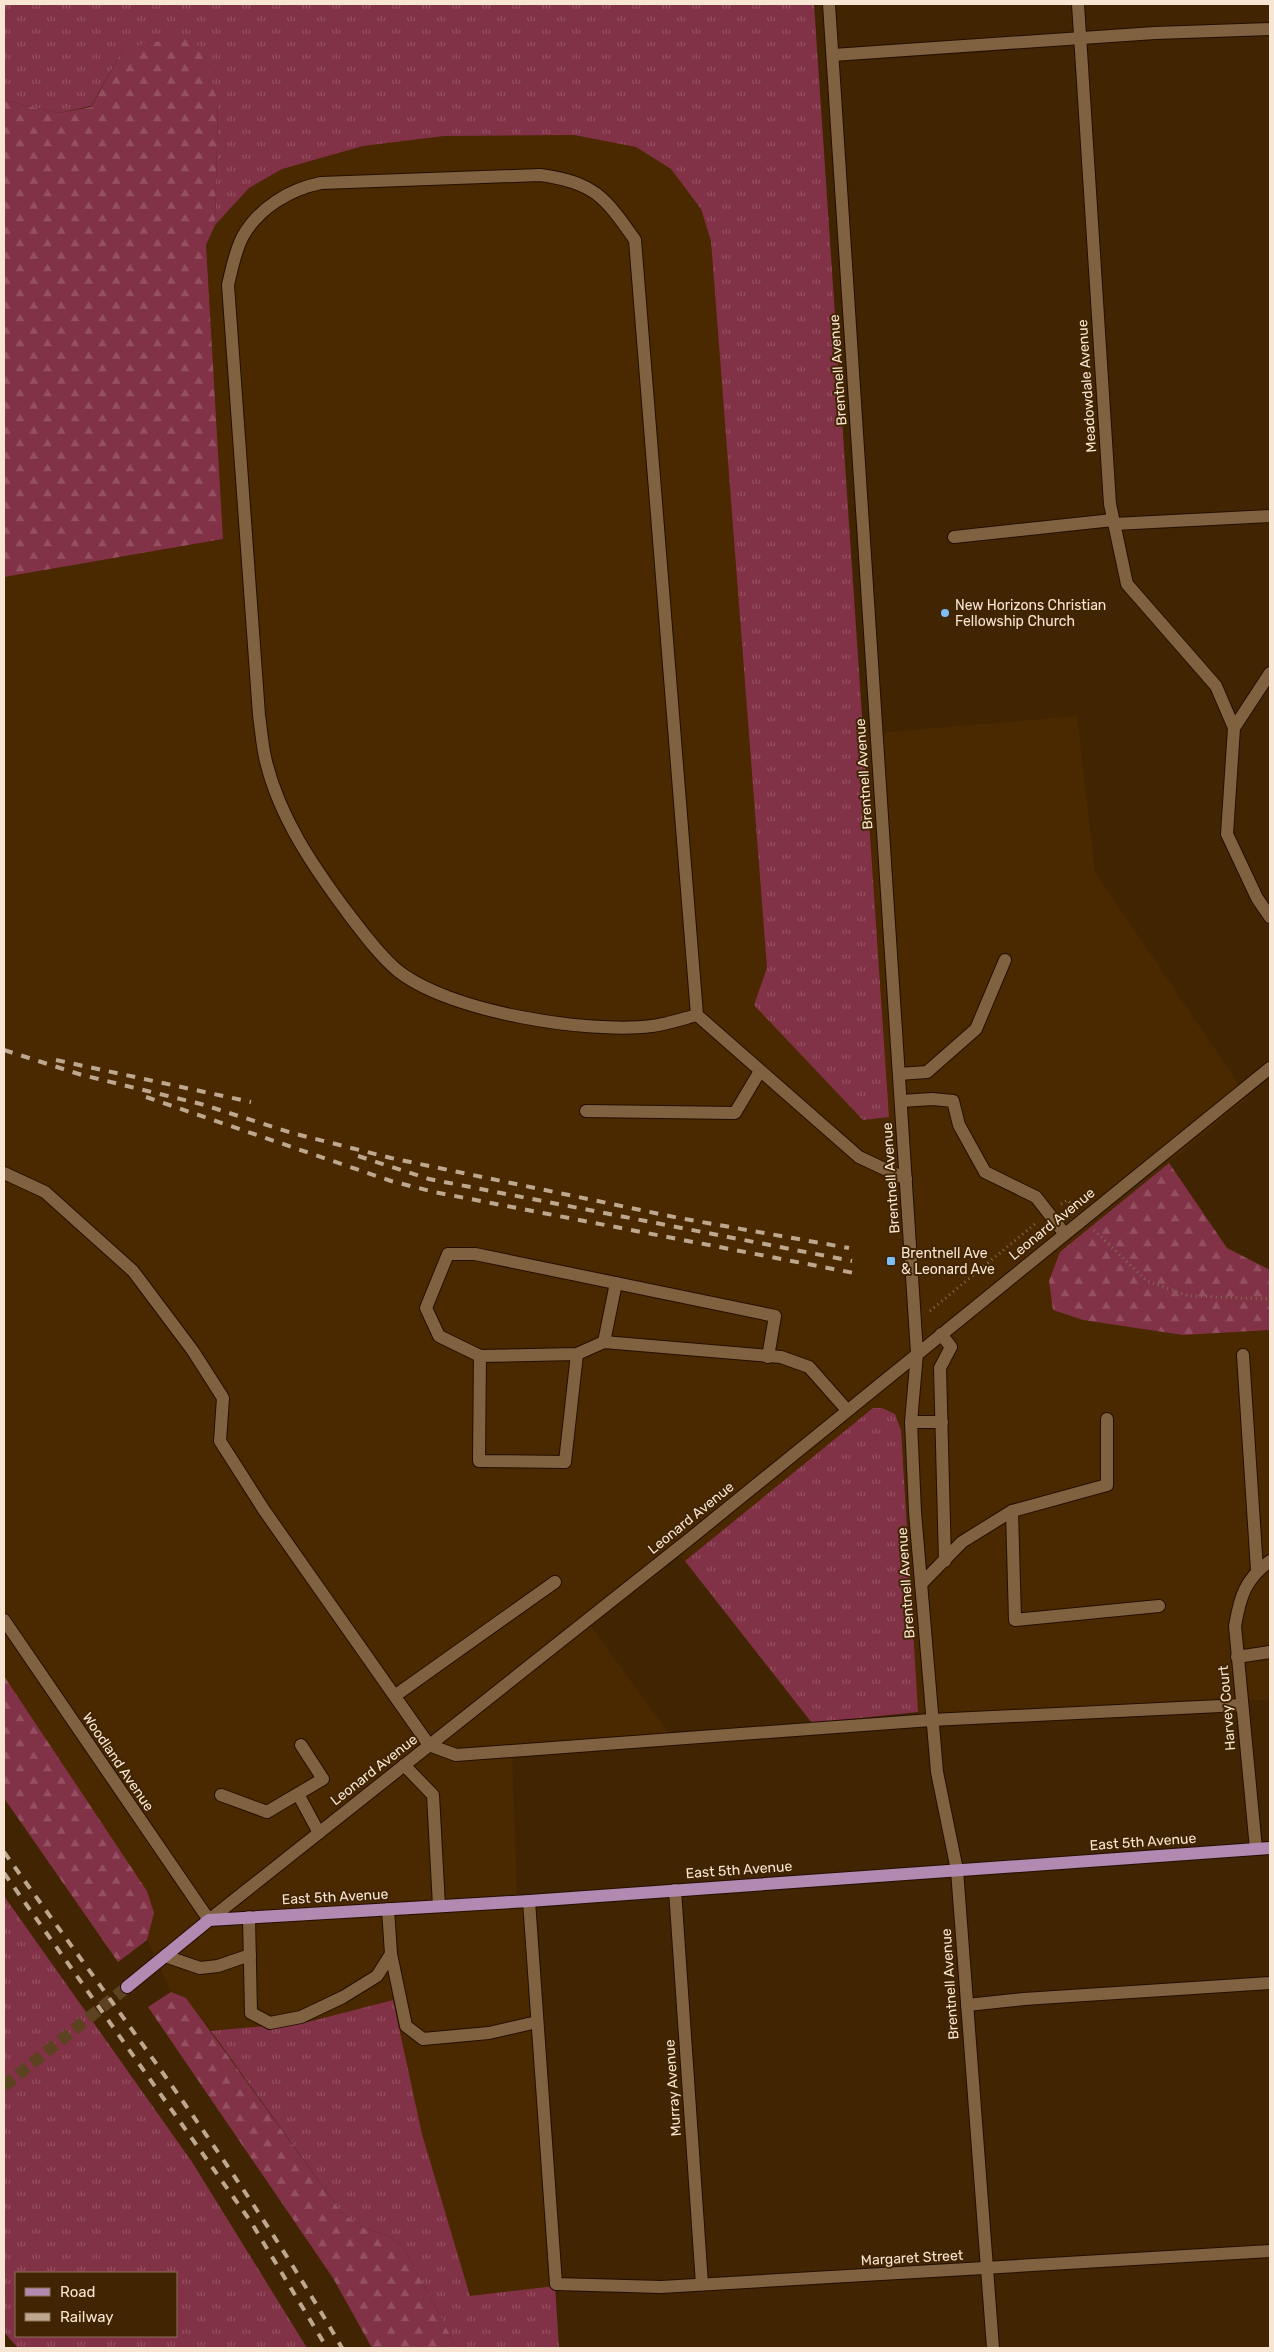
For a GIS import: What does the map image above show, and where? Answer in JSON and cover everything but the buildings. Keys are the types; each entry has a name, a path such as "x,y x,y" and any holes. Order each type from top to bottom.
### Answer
{"main road":[{"name":"East 5th Avenue","path":"209,1920 529,1901 1270,1848"},
{"name":"Leonard Avenue","path":"127,1987 209,1920"}],"street":[{"name":"Brentnell Avenue","path":"830,4 916,1324 917,1353 911,1422 921,1584 931,1720 937,1772 957,1870 992,2348"},
{"name":"Meadowdale Avenue","path":"1078,4 1110,504 1127,584 1216,686 1234,728"},
{"path":"833,55 1270,28"},
{"path":"697,1015 652,1026 589,1028 485,1009 436,994 397,970 363,933 319,875 287,820 265,758 259,715 228,285 234,257 243,236 261,214 280,199 299,188 321,183 540,175 570,179 601,196 635,240 697,1015 859,1157 906,1179"},
{"path":"954,537 1114,522 1270,516"},
{"path":"1270,673 1234,728 1227,834 1257,898 1270,917"},
{"path":"899,1074 927,1072 976,1028 1005,960"},
{"name":"Leonard Avenue","path":"209,1920 847,1410 1270,1068"},
{"path":"586,1111 735,1113 760,1071"},
{"path":"901,1101 932,1099 953,1101 958,1125 985,1172 1036,1198 1064,1234"},
{"path":"4,1173 45,1192 133,1271 193,1351 223,1398 220,1441 264,1510 396,1695 429,1745 456,1755 931,1720 1241,1705"},
{"path":"768,1356 775,1316 475,1254 448,1254 426,1308 439,1336 480,1356 578,1354 604,1342 781,1358 809,1367 847,1410"},
{"path":"604,1342 616,1283"},
{"path":"940,1334 951,1347 940,1368 945,1561"},
{"path":"480,1356 479,1460 565,1462 578,1354"},
{"path":"1243,1355 1257,1570"},
{"path":"921,1584 962,1542 1012,1511 1107,1485 1107,1418"},
{"path":"911,1422 942,1422"},
{"path":"1012,1511 1015,1620 1159,1606"},
{"name":"Harvey Court","path":"1256,1849 1235,1626 1240,1596 1257,1570 1270,1561"},
{"path":"396,1695 554,1582"},
{"name":"Woodland Avenue","path":"4,1620 209,1920"},
{"path":"1237,1657 1270,1652"},
{"path":"220,1795 267,1812 324,1779 301,1745"},
{"path":"404,1765 433,1796 439,1906"},
{"path":"298,1794 319,1833"},
{"name":"Murray Avenue","path":"675,1890 702,2284"},
{"path":"388,1909 391,1954 406,2026 423,2038 489,2033 537,2022 529,1901"},
{"path":"250,1917 252,2013 270,2023 301,2016 343,1997 377,1976 391,1954"},
{"path":"165,1956 200,1968 218,1966 250,1954"},
{"path":"967,2004 1270,1983"},
{"name":"Margaret Street","path":"537,2022 556,2284 661,2287 1270,2251"}],"path":[{"path":"916,1324 1048,1213 1068,1200 1083,1218 1146,1281 1189,1296 1270,1299"}],"shaded area":[{"path":"574,135 636,147 671,169 701,209 711,241 767,968 754,1006 889,1117 864,734 1077,716 1095,872 1248,1098 1060,1252 1053,1310 1083,1320 1183,1335 1270,1330 1270,1699 918,1721 901,1430 873,1408 685,1561 675,1550 587,1621 673,1739 512,1750 517,1898 532,1918 555,2286 470,2297 422,2134 393,2000 308,2022 211,2031 186,1998 171,1992 147,1940 154,1913 147,1891 4,1676 4,577 223,539 206,245 215,225 249,188 282,169 363,146 444,136"}],"green space":[{"path":"4,4 814,4 889,1117 863,1120 754,1005 767,968 711,241 701,209 671,169 636,147 574,135 444,136 363,146 282,169 249,188 215,225 218,103 122,51 91,106 58,113 4,100"},
{"path":"189,38 202,48 218,103 215,225 206,245 223,539 4,577 4,100 58,113 91,107 122,51 145,43"},
{"path":"1169,1163 1227,1248 1270,1270 1270,1330 1183,1335 1083,1320 1053,1310 1049,1281 1060,1252"},
{"path":"873,1408 882,1408 895,1414 901,1430 918,1712 812,1723 685,1561"},
{"path":"4,1676 147,1891 154,1913 147,1940 118,1962 4,1798"},
{"path":"4,1896 192,2162 307,2348 18,2348 4,2332"},
{"path":"171,1992 186,1998 342,2213 364,2228 390,2236 404,2248 457,2348 372,2348 333,2278 148,2007"},
{"path":"393,2000 422,2134 470,2296 555,2286 559,2348 457,2348 404,2248 390,2236 364,2228 342,2213 211,2031 308,2022"}],"tunnel":[{"path":"4,2086 127,1987"}],"railway":[{"path":"4,1050 82,1075 201,1104 292,1133 391,1158 679,1218 849,1248"},
{"path":"56,1060 251,1102"},
{"path":"146,1097 391,1181 434,1192 854,1273"},
{"path":"358,1156 429,1179 852,1261"},
{"path":"4,1852 222,2158 304,2283 342,2348"},
{"path":"4,1873 251,2222 327,2348"}],"place":[{"name":"New Horizons Christian Fellowship Church","path":"945,613"},
{"name":"Brentnell Ave & Leonard Ave","path":"891,1261"}]}
